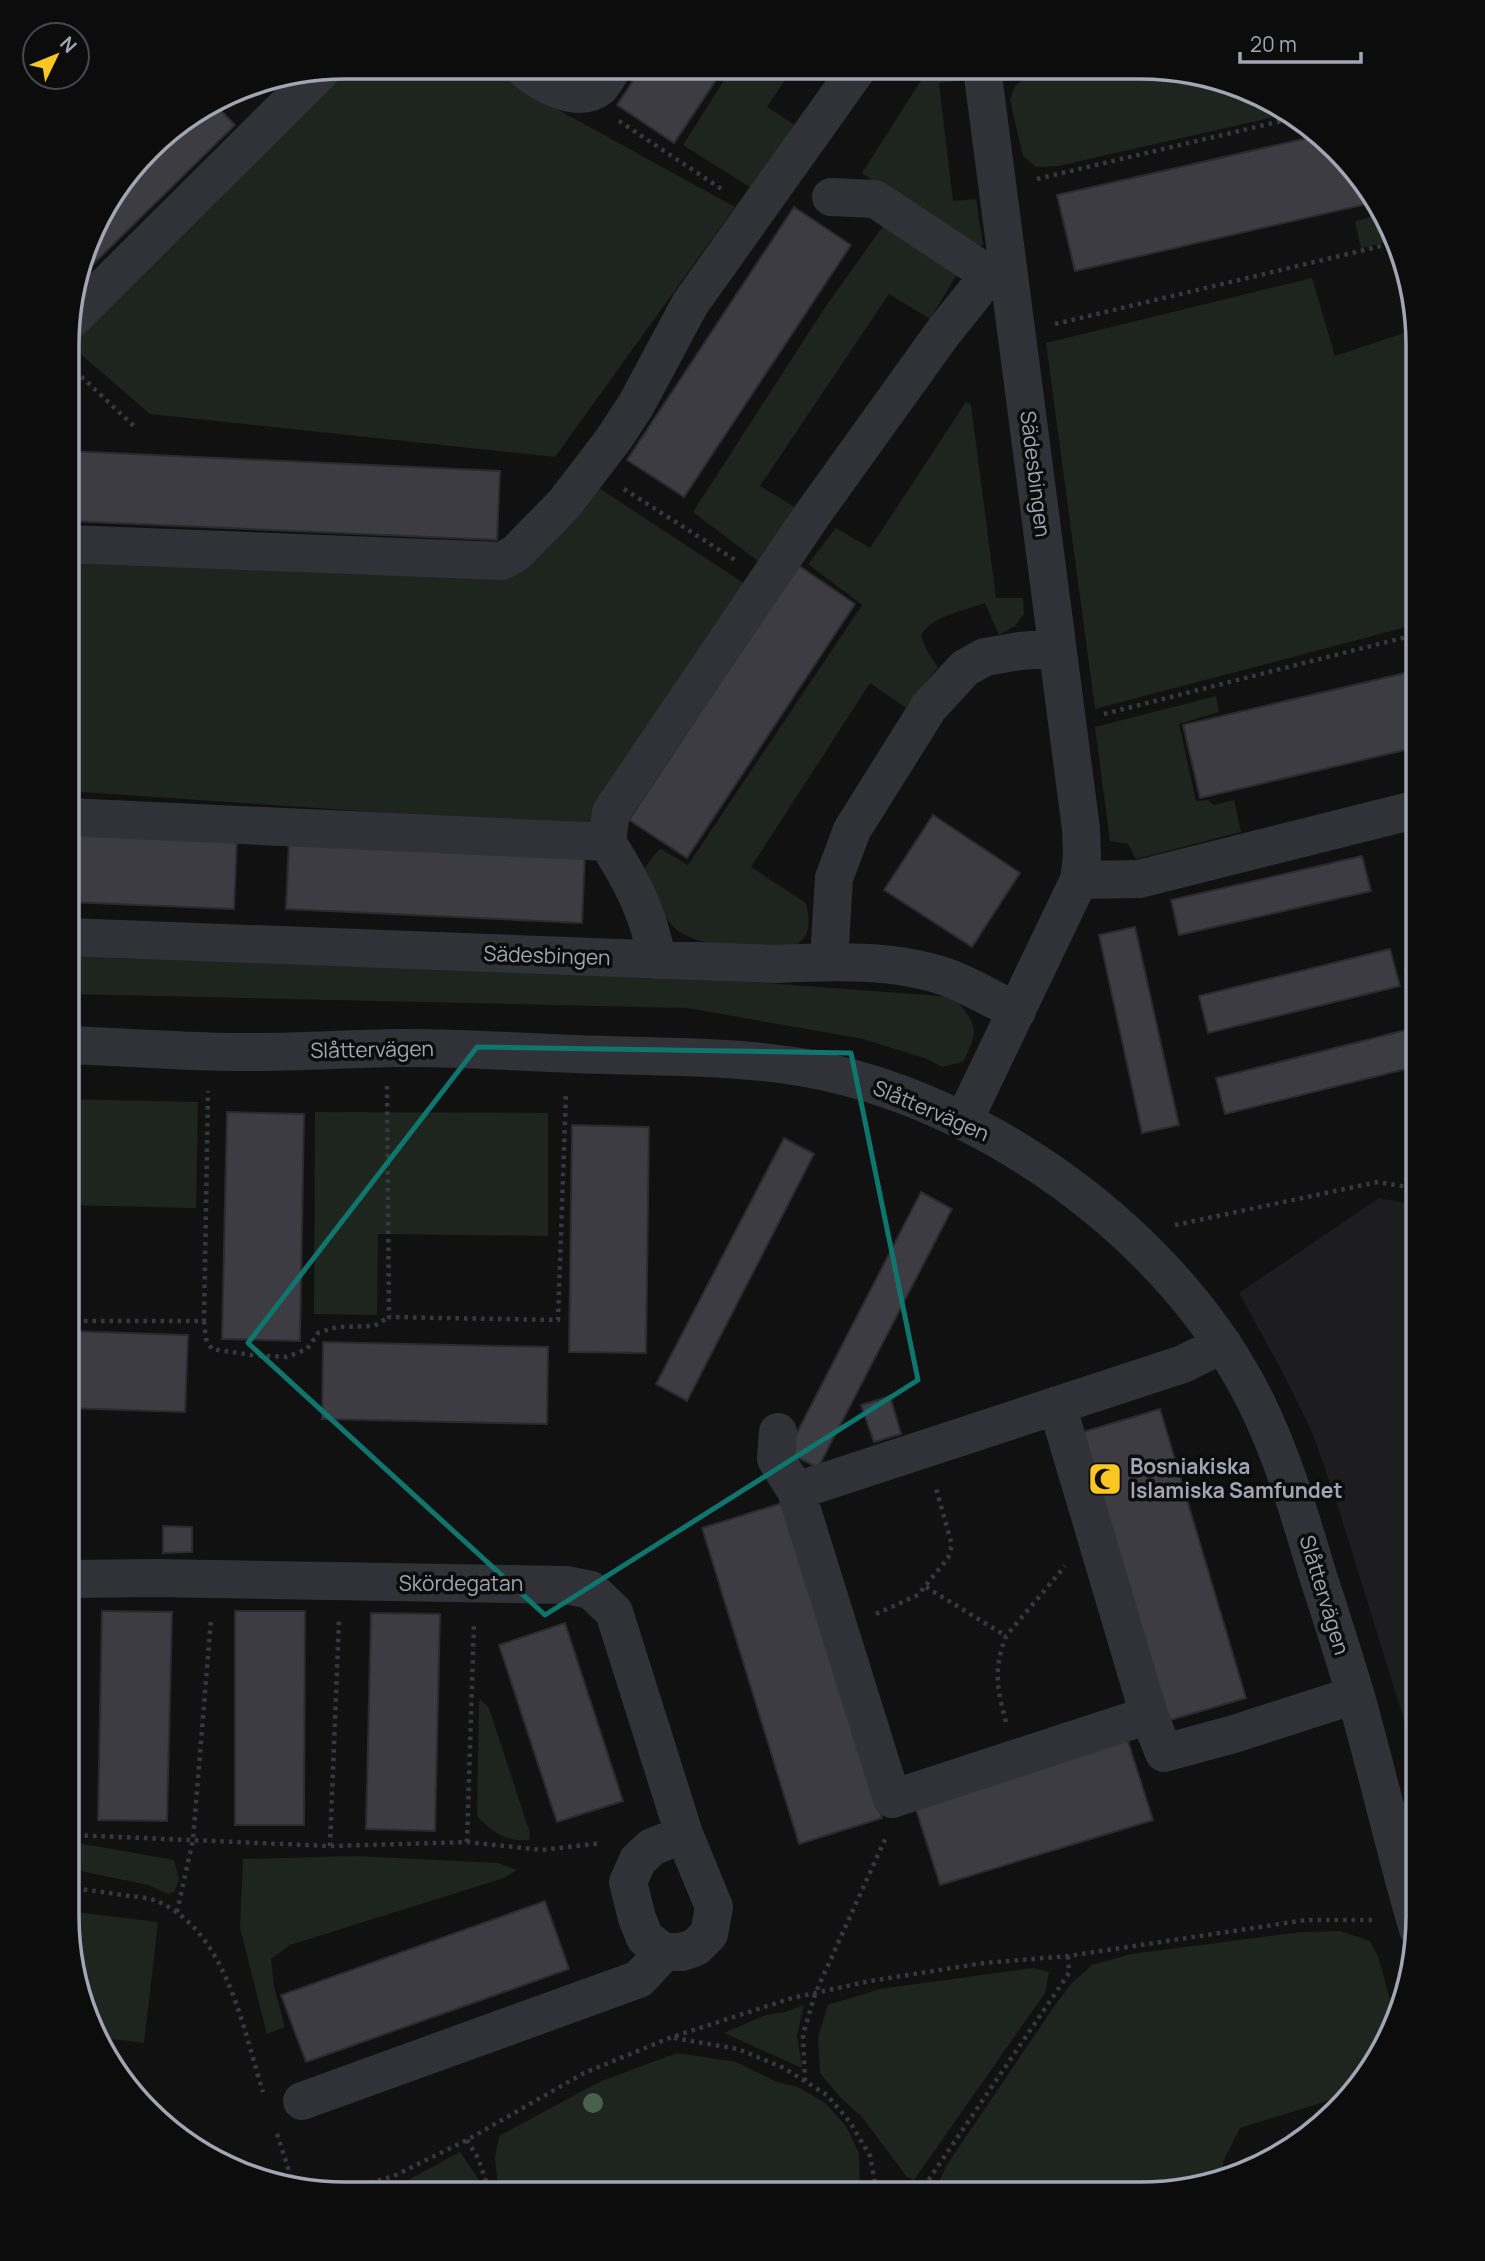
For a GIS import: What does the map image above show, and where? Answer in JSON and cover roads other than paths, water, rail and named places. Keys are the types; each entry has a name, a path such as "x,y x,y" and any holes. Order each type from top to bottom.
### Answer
{"street":[{"path":"536,79 561,90 582,94 600,87 605,79"},
{"path":"79,544 502,561 516,553 537,534 593,469 635,405 690,304 850,79"},
{"name":"Sädesbingen","path":"964,1120 1079,880 1082,856 1081,829 1057,648 999,274 983,79"},
{"path":"81,310 311,81"},
{"path":"657,960 652,929 630,880 607,842 611,812 765,585 926,356 964,305 999,274 875,199 831,197"},
{"path":"829,961 834,878 852,830 929,707 965,668 985,657 1020,650 1057,648"},
{"path":"1079,880 1139,879 1406,812"},
{"path":"79,818 607,842"},
{"name":"Sädesbingen","path":"79,937 776,964 829,961 898,966 948,978 1017,1012"},
{"name":"Slåttervägen","path":"79,1045 229,1052 401,1048 538,1051 738,1061 801,1067 871,1085 964,1120 1038,1163 1136,1242 1172,1278 1223,1344 1255,1400 1290,1484 1355,1695 1406,1877"},
{"path":"796,1491 1183,1364 1223,1344"},
{"path":"1057,1405 1149,1715 1164,1753 1234,1734 1355,1695"},
{"path":"778,1432 776,1459 796,1491 892,1799 1149,1715"},
{"name":"Skördegatan","path":"79,1579 566,1585 591,1590 614,1612 684,1834 714,1907 709,1934 696,1947 682,1952 664,1952"},
{"path":"280,2107 639,1979 664,1952 646,1938 637,1918 628,1882 638,1860 652,1847 684,1834"}],"place":[{"name":"Bosniakiska Islamiska Samfundet","path":"1105,1479"}]}
